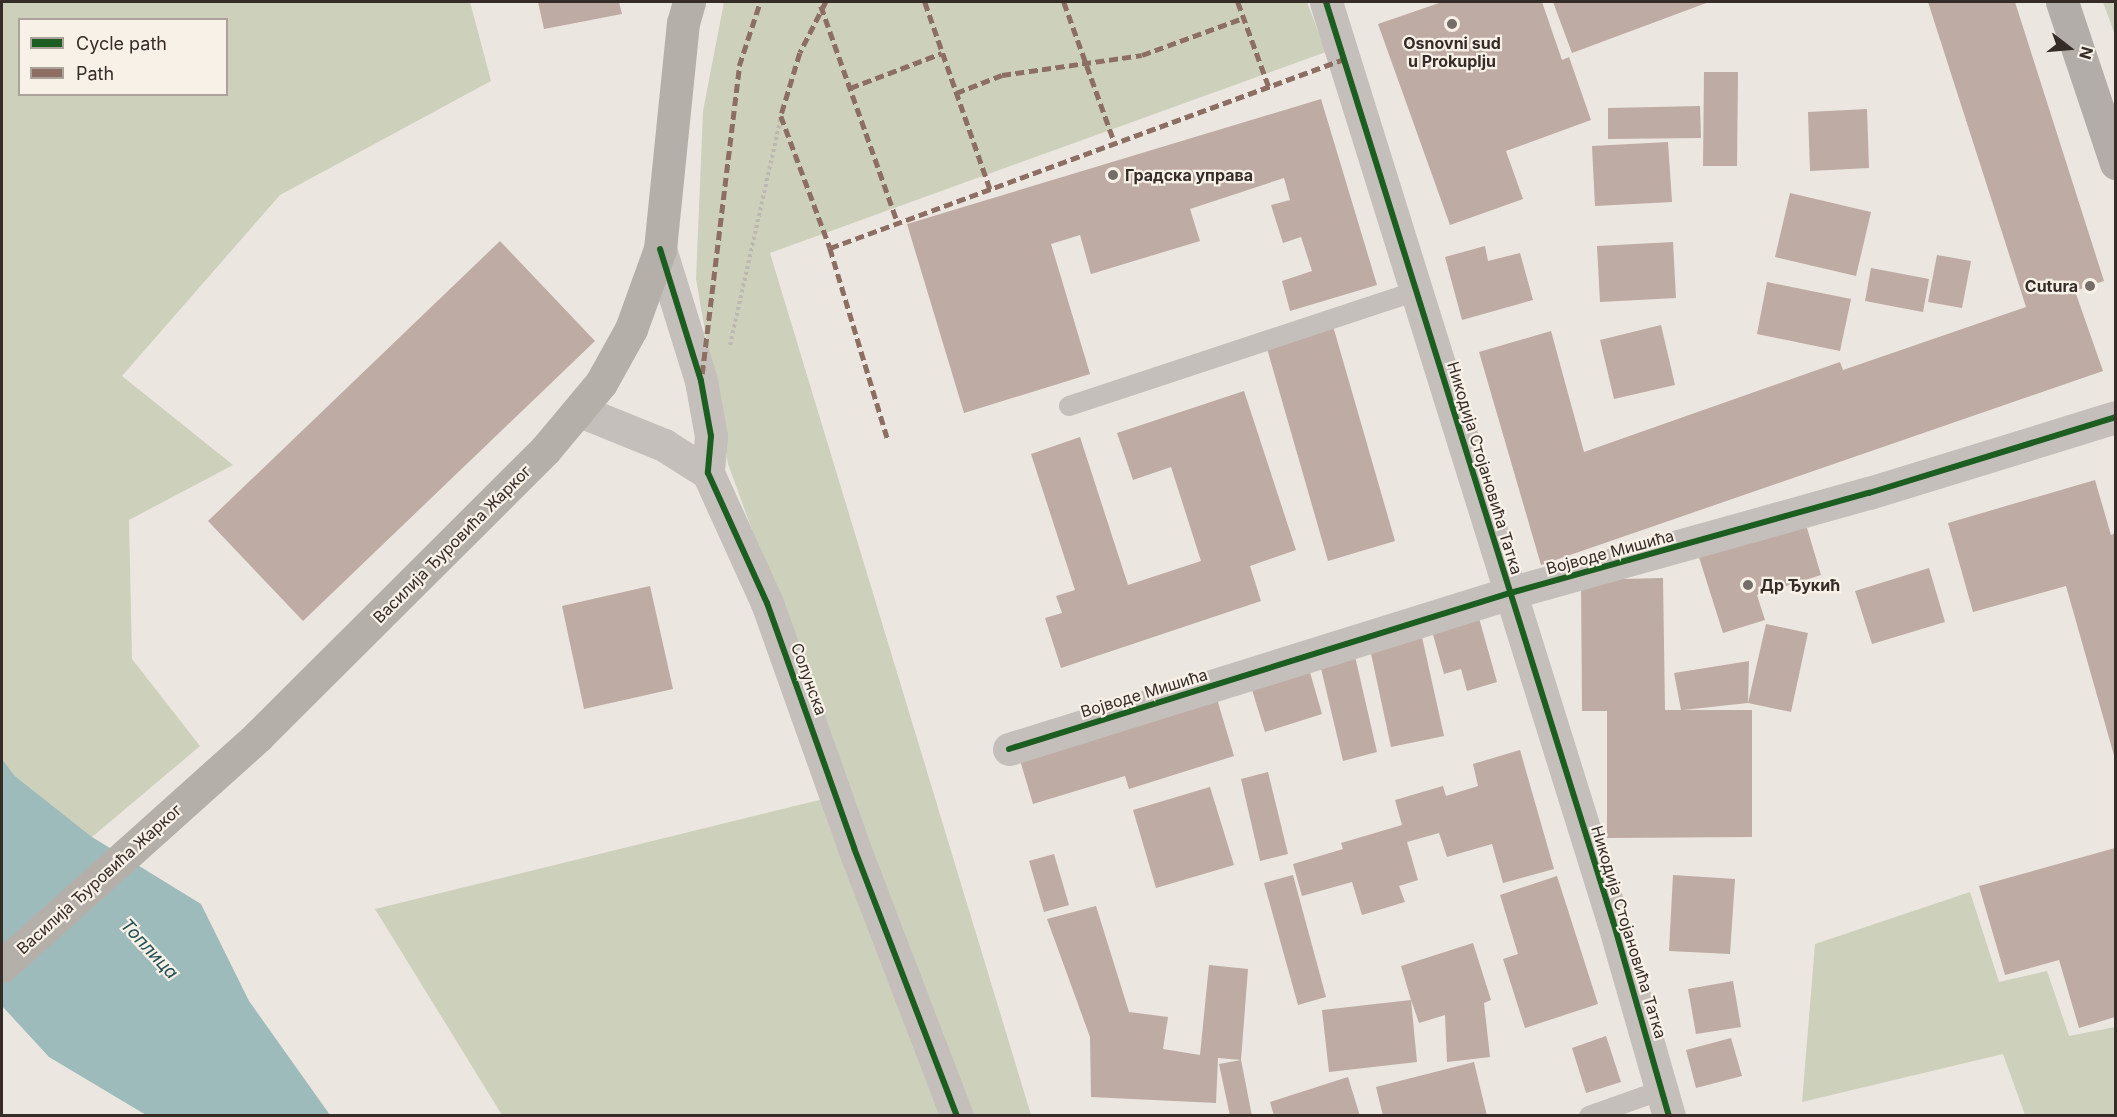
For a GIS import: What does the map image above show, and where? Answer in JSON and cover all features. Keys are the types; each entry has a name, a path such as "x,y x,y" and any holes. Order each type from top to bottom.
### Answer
{"main road":[{"name":"Василија Ђуровића Жарког","path":"2,966 258,736 455,543 580,411 615,361 631,329 660,249 683,23 689,2"},
{"path":"2062,2 2115,163"}],"street":[{"name":"Никодија Стојановића Татка","path":"1326,2 1666,1103"},
{"name":"Солунска","path":"660,249 701,381 711,436 708,472 767,603 854,848 957,1116"},
{"path":"580,411 664,445 708,472"},
{"name":"Војводе Мишића","path":"1009,749 1510,593 1869,493 2115,417"}],"lane":[{"path":"1069,406 1416,291"},
{"path":"1589,1116 1666,1103"}],"path":[{"path":"728,348 781,116"}],"green space":[{"path":"2,2 470,2 491,81 280,195 122,376 233,465 129,520 132,659 200,746 92,837 15,776 2,759"},
{"path":"724,2 1307,2 1326,52 770,253 1031,1115 502,1115 375,909 848,793 728,464 696,279 703,111"},
{"path":"2103,2 2115,2 2115,35"},
{"path":"1970,892 1999,982 2047,971 2069,1036 2115,1027 2115,1115 2025,1115 2003,1054 1802,1102 1815,944"}],"water":[{"name":"Топлица","path":"2,759 15,776 92,837 201,904 249,1001 330,1115 146,1115 49,1057 2,1006"}],"building":[{"path":"538,2 619,2 622,14 544,29"},
{"path":"1442,2 1542,2 1562,60 1569,57 1591,120 1506,151 1523,199 1450,225 1378,24"},
{"path":"1553,2 1709,2 1572,53"},
{"path":"1928,2 2015,2 2104,281 2075,291 2103,371 1541,565 1479,352 1551,331 1584,452 1840,362 1843,370 2026,307"},
{"path":"1704,72 1738,72 1737,166 1703,166"},
{"path":"1321,99 1377,285 1290,311 1282,281 1312,271 1301,237 1283,243 1271,205 1290,200 1284,178 1190,209 1200,241 1091,274 1080,235 1051,244 1090,374 964,413 907,224"},
{"path":"1700,106 1701,138 1608,139 1608,108"},
{"path":"1867,109 1869,168 1810,171 1808,112"},
{"path":"1668,142 1672,202 1595,206 1592,146"},
{"path":"1790,193 1871,212 1856,276 1775,257"},
{"path":"500,241 595,341 303,621 208,521"},
{"path":"1673,242 1676,298 1600,302 1597,246"},
{"path":"1485,246 1488,261 1520,253 1533,300 1462,320 1445,257"},
{"path":"1937,255 1971,261 1962,308 1928,302"},
{"path":"1871,268 1929,279 1923,312 1865,301"},
{"path":"1767,282 1851,299 1840,351 1757,334"},
{"path":"1661,325 1675,385 1614,399 1600,340"},
{"path":"1333,326 1395,541 1328,561 1266,345"},
{"path":"1244,391 1296,550 1250,566 1261,601 1061,668 1045,618 1062,613 1056,596 1075,590 1031,454 1080,437 1128,585 1201,561 1171,467 1133,480 1117,433"},
{"path":"2095,480 2111,535 2115,533 2115,759 2066,586 1973,612 1948,523"},
{"name":"Др Ђукић","path":"1804,518 1821,575 1757,595 1765,620 1723,633 1697,551"},
{"path":"1929,568 1945,622 1872,644 1855,591"},
{"path":"1663,578 1665,710 1681,710 1674,673 1749,661 1748,703 1683,710 1752,710 1752,837 1607,838 1607,711 1582,711 1581,580"},
{"path":"650,586 673,689 584,709 562,606"},
{"path":"1477,611 1497,682 1467,691 1461,669 1444,674 1430,624"},
{"path":"1766,624 1808,633 1791,712 1748,703"},
{"path":"1422,637 1444,736 1391,747 1370,649"},
{"path":"1354,652 1377,752 1343,761 1319,660"},
{"path":"1307,662 1322,714 1265,732 1249,680"},
{"path":"1214,689 1234,756 1129,789 1125,776 1033,804 1017,750"},
{"path":"1520,750 1554,869 1503,883 1492,844 1447,857 1439,833 1407,842 1418,880 1399,886 1405,902 1362,915 1352,882 1302,896 1293,864 1343,849 1341,843 1402,825 1395,800 1443,786 1446,796 1478,786 1473,764"},
{"path":"1268,772 1288,854 1260,861 1241,779"},
{"path":"1210,787 1234,865 1156,888 1133,810"},
{"path":"2115,848 2115,1017 2079,1028 2059,960 2005,975 1979,886"},
{"path":"1054,854 1069,905 1044,912 1029,861"},
{"path":"1293,875 1326,997 1298,1005 1264,883"},
{"path":"1673,875 1735,879 1730,954 1669,951"},
{"path":"1557,876 1598,1004 1525,1028 1503,959 1518,954 1500,895"},
{"path":"1096,906 1129,1012 1168,1017 1163,1049 1200,1055 1209,965 1248,969 1241,1060 1218,1058 1216,1103 1091,1097 1090,1037 1047,919"},
{"path":"1473,943 1491,1000 1484,1003 1490,1057 1447,1062 1445,1015 1419,1023 1401,966"},
{"path":"1733,981 1741,1027 1696,1034 1688,989"},
{"path":"1411,1000 1417,1062 1329,1072 1322,1010"},
{"path":"1606,1036 1621,1082 1586,1093 1572,1048"},
{"path":"1731,1038 1742,1076 1696,1088 1686,1050"},
{"path":"1241,1060 1252,1116 1230,1116 1219,1064"},
{"path":"1474,1062 1487,1116 1383,1116 1376,1087"},
{"path":"1348,1077 1360,1116 1274,1116 1270,1102"}],"marked path":[{"path":"702,374 739,66 760,2"},
{"path":"826,2 800,53 781,116 830,248 1344,59"},
{"path":"925,2 990,189"},
{"path":"1064,2 1115,144"},
{"path":"1238,2 1269,87"},
{"path":"821,6 898,223"},
{"path":"956,93 1002,75 1142,55 1243,18"},
{"path":"850,88 942,53"},
{"path":"830,248 888,440"}],"cycle path":[{"path":"1326,2 1613,921 1669,1116"},
{"path":"660,249 701,381 711,436 708,473 767,603 854,848 957,1116"},
{"path":"1009,749 1510,593 1869,493 2116,417"}],"place":[{"name":"Osnovni sud u Prokuplju","path":"1452,24"},
{"name":"Градска управа","path":"1113,175"},
{"name":"Cutura","path":"2090,286"},
{"name":"Др Ђукић","path":"1748,585"}]}
